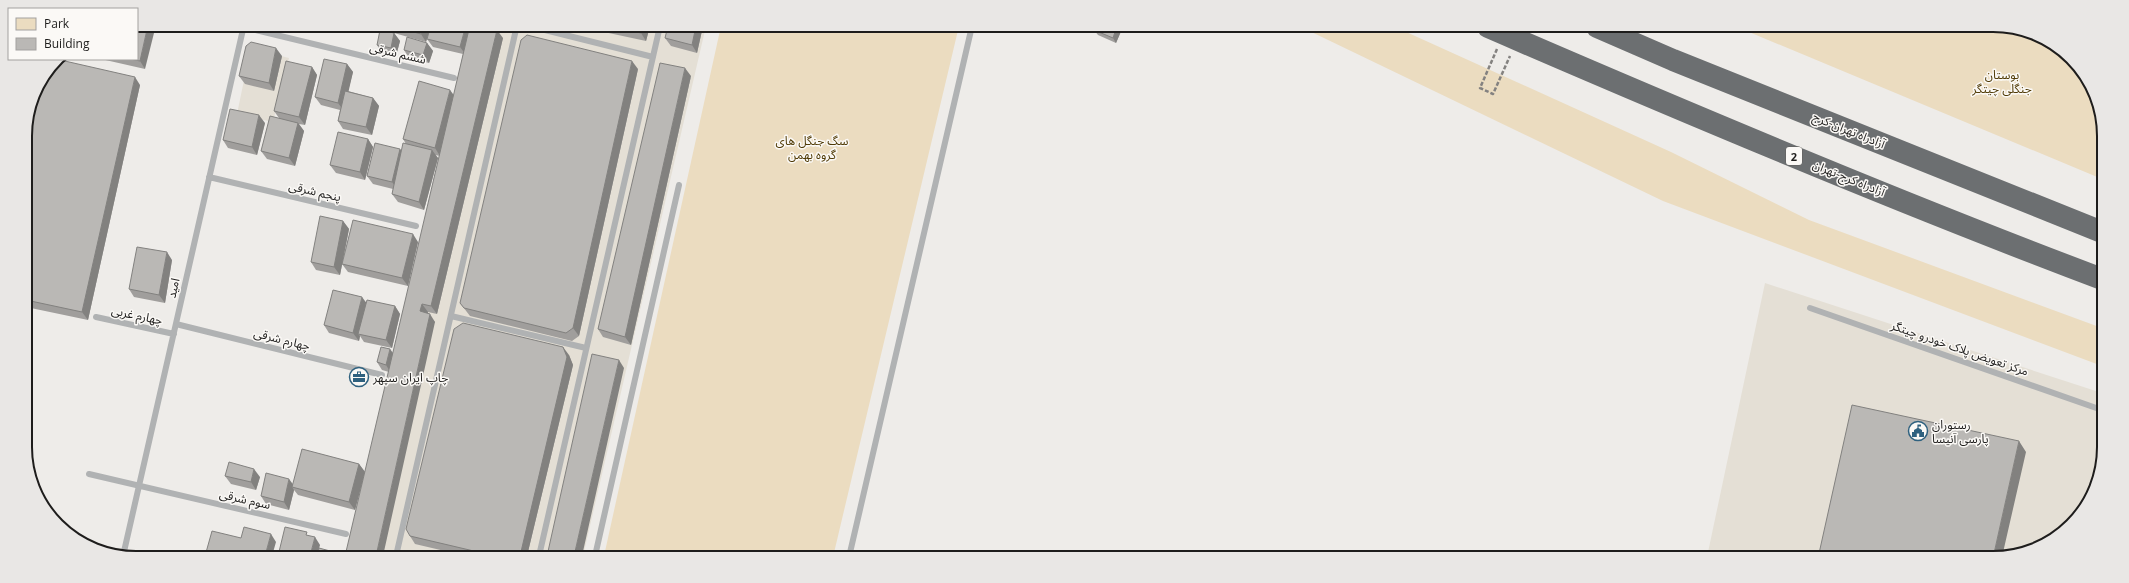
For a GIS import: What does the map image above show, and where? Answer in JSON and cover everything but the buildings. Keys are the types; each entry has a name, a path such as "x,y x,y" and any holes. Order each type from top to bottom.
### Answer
{"highway":[{"name":"آزادراه کرج-تهران","path":"1500,32 1678,109 2027,250 2097,276"},
{"name":"آزادراه تهران-کرج","path":"1609,32 1680,63 2097,230"}],"lane":[{"name":"امید","path":"124,550 242,32"},
{"name":"ششم شرقی","path":"267,32 454,78"},
{"path":"397,551 515,32"},
{"path":"550,32 653,57"},
{"path":"540,551 659,32"},
{"path":"849,551 971,32"},
{"name":"پنجم شرقی","path":"209,177 416,226"},
{"path":"596,551 679,185"},
{"name":"مرکز تعویض پلاک خودرو چیتگر","path":"1810,308 2097,408"},
{"path":"451,316 586,348"},
{"name":"چهارم غربی","path":"96,318 174,334"},
{"name":"چهارم شرقی","path":"176,324 382,375"},
{"name":"سوم شرقی","path":"89,474 346,534"}],"path":[{"path":"1497,47 1480,88 1493,94 1518,39"}],"shaded area":[{"path":"473,32 705,32 584,551 360,551"},
{"path":"257,50 289,58 273,122 237,114 249,56"},
{"name":"رستوران پارسی آنیسا","path":"1765,283 2097,391 2096,461 2089,487 2076,510 2067,521 2051,534 2033,543 2000,551 1708,551"}],"green space":[{"name":"سگ جنگل های گروه بهمن","path":"720,32 958,32 834,551 605,551"},
{"path":"1311,32 1406,32 1671,152 1809,220 2097,326 2097,364 1663,201"},
{"name":"بوستان جنگلی چیتگر","path":"1749,32 1993,32 2013,34 2027,38 2056,53 2067,62 2080,78 2091,102 2095,116 2097,136 2097,177"}],"place":[{"name":"چاپ ایران سپهر","path":"359,377"},
{"name":"رستوران پارسی آنیسا","path":"1918,431"}]}
